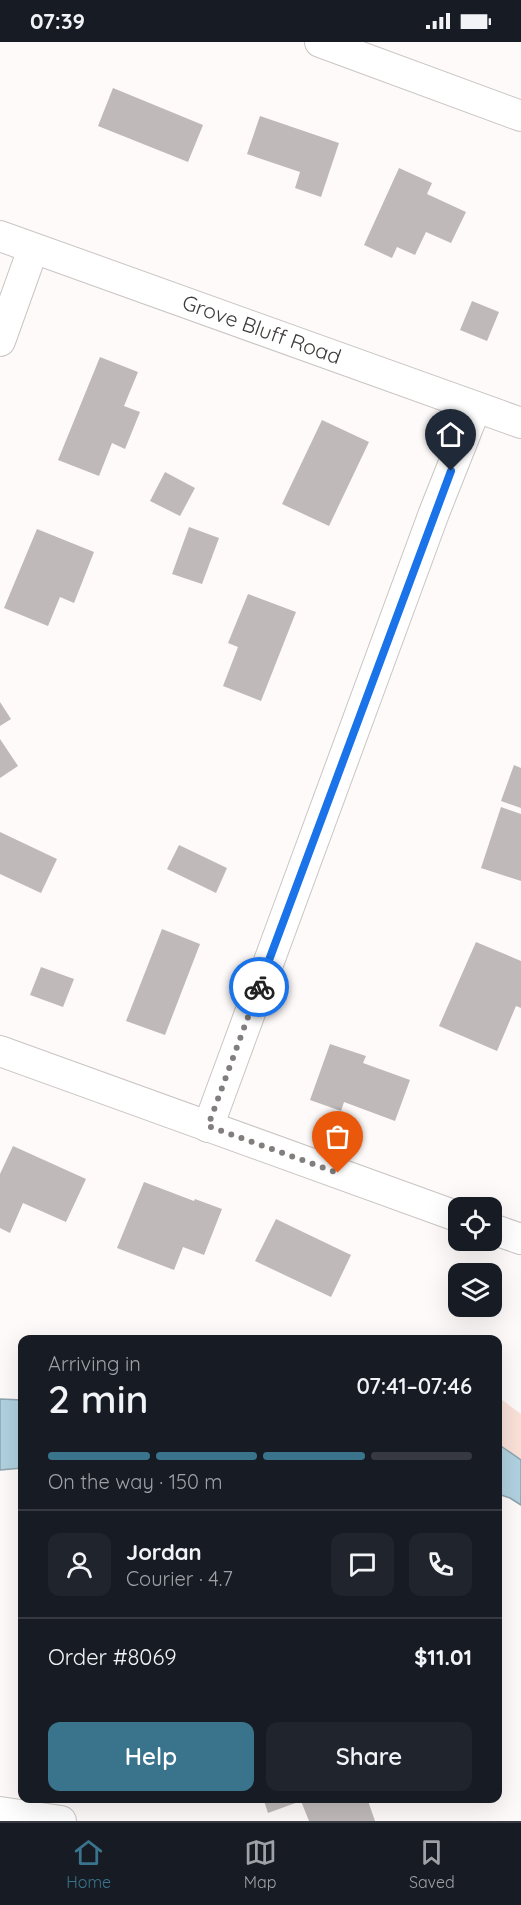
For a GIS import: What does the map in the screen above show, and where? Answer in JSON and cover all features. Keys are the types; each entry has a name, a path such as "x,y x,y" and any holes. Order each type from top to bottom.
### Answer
{"street":[{"path":"320,42 521,116"},
{"name":"Grove Bluff Road","path":"0,236 521,423"},
{"path":"0,340 33,249"},
{"path":"208,1126 430,524 476,407"},
{"path":"0,1051 448,1213"},
{"path":"502,1232 521,1239"},
{"path":"0,1812 62,1821"}],"shaded area":[{"path":"502,1400 521,1414 521,1460 502,1447"}],"water":[{"path":"0,1399 18,1400 18,1468 0,1470"},
{"path":"502,1447 521,1460 521,1505 502,1495"}],"building":[{"path":"113,88 203,125 188,162 98,126"},
{"path":"260,116 339,143 321,197 295,188 300,172 247,154"},
{"path":"399,168 432,183 427,194 466,212 451,243 426,232 415,255 397,247 392,258 364,245"},
{"path":"472,301 499,312 487,341 460,330"},
{"path":"100,357 138,372 124,406 140,412 125,449 112,443 99,476 58,460"},
{"path":"322,420 369,442 329,526 282,504"},
{"path":"165,472 195,488 180,516 150,501"},
{"path":"189,527 219,538 202,584 172,574"},
{"path":"37,529 94,552 74,603 60,597 48,626 4,608"},
{"path":"248,594 296,612 261,701 223,686 238,647 228,643"},
{"path":"0,702 11,719 0,726"},
{"path":"0,739 18,766 0,778"},
{"path":"514,765 521,768 521,808 501,801"},
{"path":"501,807 521,814 521,881 481,868"},
{"path":"0,832 57,859 41,893 0,874"},
{"path":"179,845 227,868 216,893 167,869"},
{"path":"162,929 200,944 165,1035 126,1021"},
{"path":"476,942 521,961 521,1008 516,1006 497,1051 439,1026"},
{"path":"41,967 74,979 63,1007 30,995"},
{"path":"330,1044 366,1056 363,1063 410,1080 395,1121 344,1102 341,1111 310,1100"},
{"path":"13,1146 86,1179 66,1222 23,1203 10,1233 0,1228 0,1174"},
{"path":"144,1182 222,1209 204,1255 183,1247 174,1270 117,1248"},
{"path":"276,1219 351,1255 331,1297 255,1261"},
{"path":"265,1803 296,1803 268,1813"},
{"path":"302,1803 369,1803 375,1821 309,1821"}],"way so far":[{"path":"259,987 208,1126 338,1173"}],"route":[{"path":"259,987 451,471"}]}
